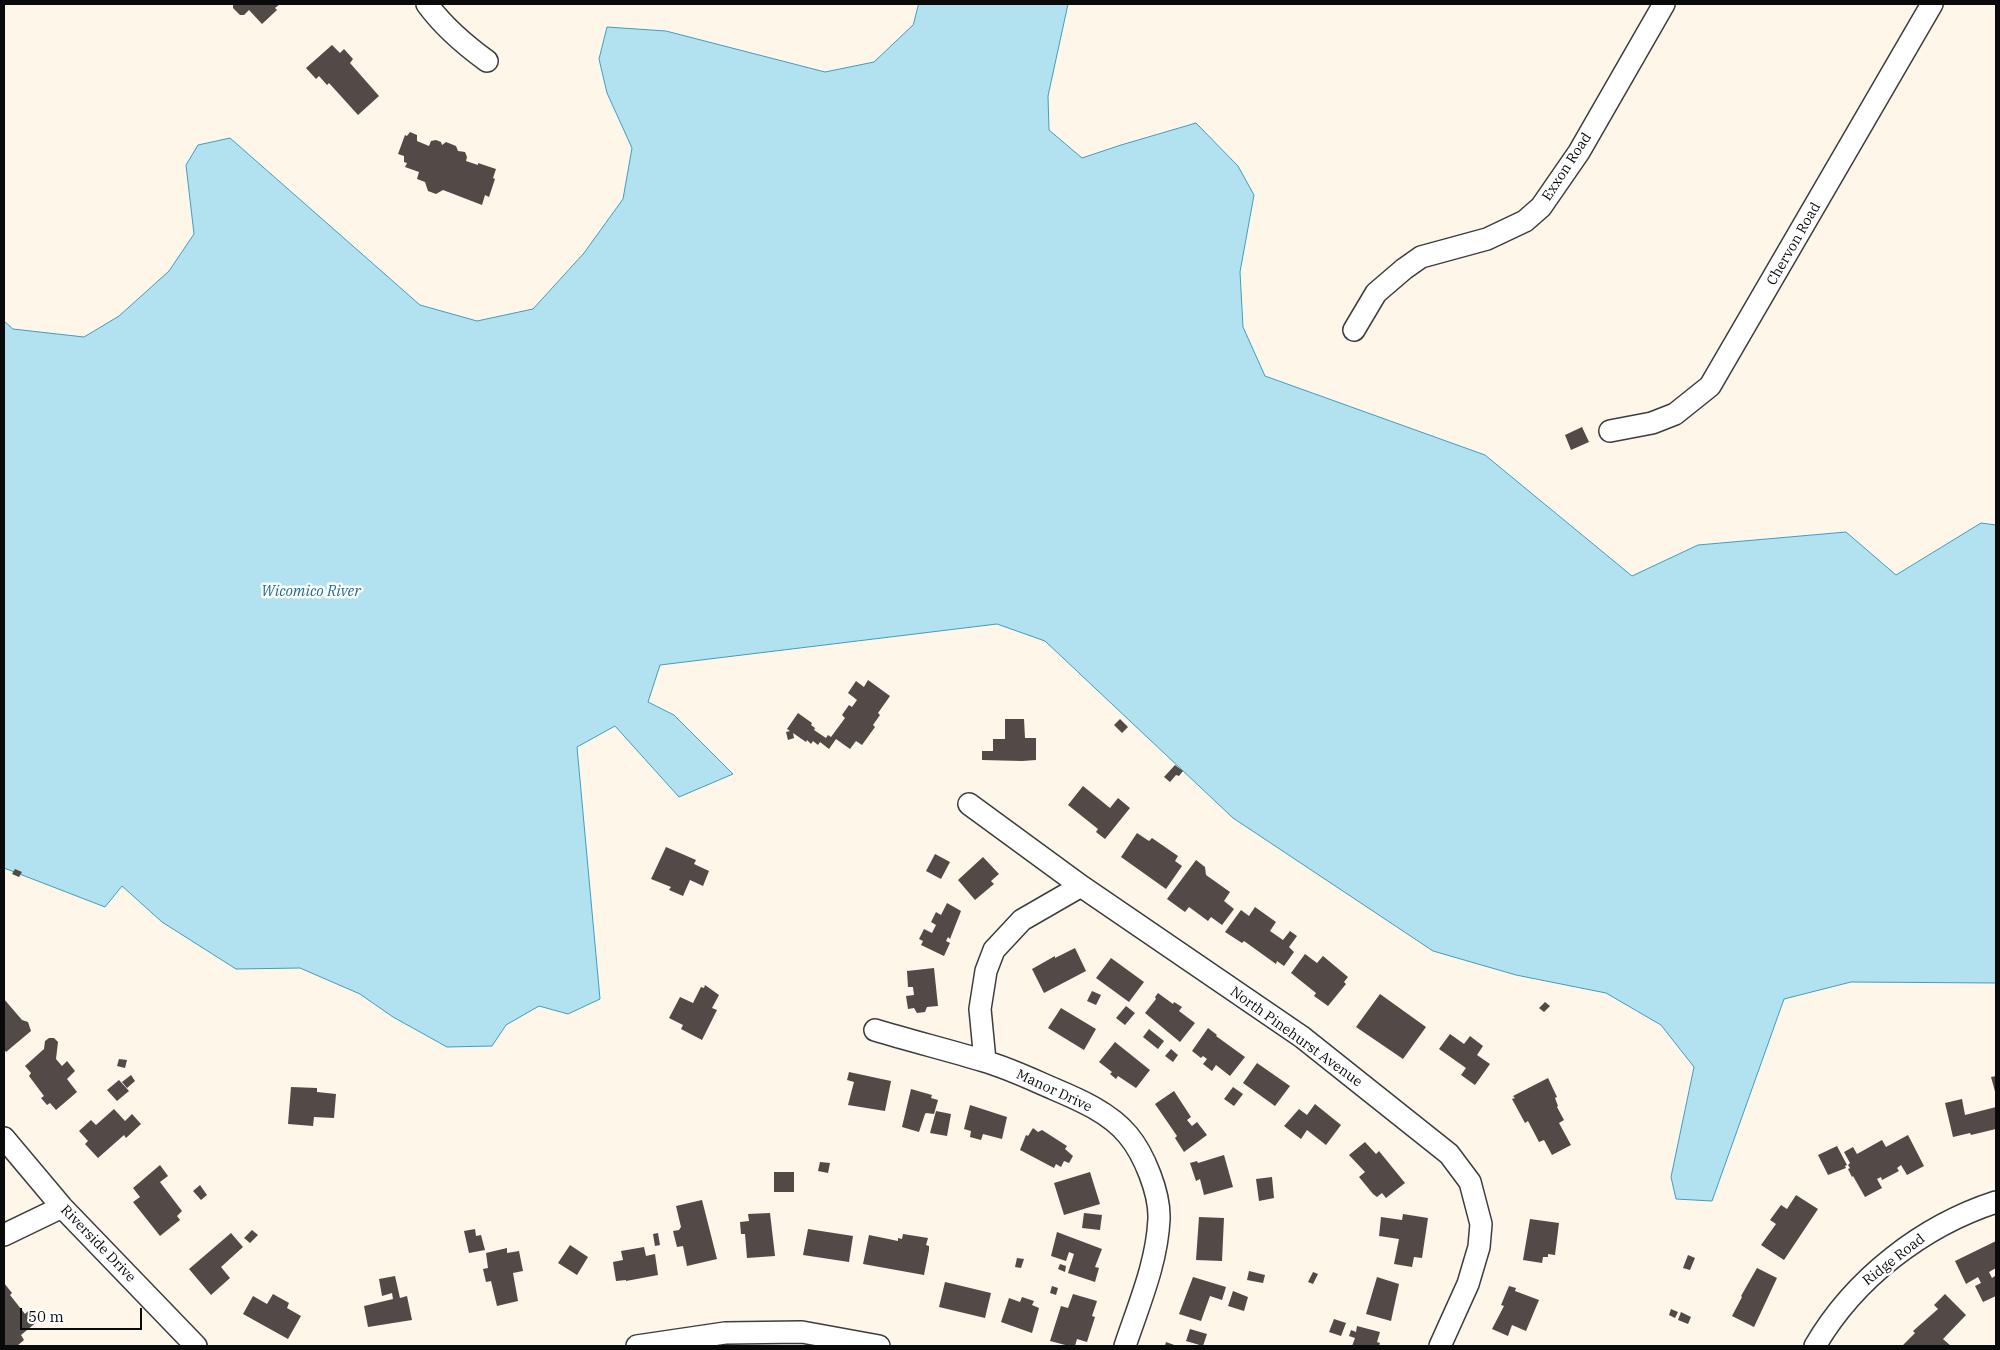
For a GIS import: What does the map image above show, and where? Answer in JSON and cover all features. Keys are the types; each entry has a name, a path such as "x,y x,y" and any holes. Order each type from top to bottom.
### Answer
{"street":[{"path":"427,4 436,16 468,47 487,61"},
{"name":"Exxon Road","path":"1354,330 1376,294 1421,258 1487,238 1525,220 1541,207 1578,152 1664,4"},
{"name":"Chervon Road","path":"1610,431 1652,423 1675,414 1710,386 1932,4"},
{"name":"North Pinehurst Avenue","path":"969,804 1081,886 1302,1037 1449,1154 1470,1182 1481,1224 1479,1247 1468,1284 1440,1346"},
{"path":"985,1061 980,1009 986,971 994,950 1022,920 1081,886"},
{"name":"Manor Drive","path":"875,1030 985,1061 1075,1098 1105,1115 1128,1134 1143,1160 1154,1187 1159,1217 1155,1258 1125,1346"},
{"name":"Riverside Drive","path":"4,1138 62,1207 196,1346"},
{"name":"Ridge Road","path":"1815,1346 1822,1333 1863,1282 1909,1245 1975,1209 1996,1202"},
{"path":"4,1235 62,1207"},
{"path":"637,1346 725,1333 792,1332 802,1332 879,1346"}],"water":[{"name":"Wicomico River","path":"919,4 1068,4 1048,96 1049,130 1082,158 1196,123 1238,166 1254,195 1240,272 1243,327 1265,376 1485,455 1632,576 1698,545 1846,532 1896,575 1981,523 1996,525 1996,983 1851,982 1784,999 1712,1201 1676,1199 1671,1177 1694,1067 1661,1025 1606,993 1516,975 1433,951 1233,818 1045,641 997,624 660,665 648,702 674,715 733,774 679,797 615,726 577,747 600,999 568,1014 539,1006 506,1025 492,1046 447,1047 393,1017 360,994 300,968 236,969 162,922 122,886 105,907 4,868 4,321 13,329 84,337 119,316 169,271 194,234 186,165 198,145 230,138 420,305 477,321 533,309 584,253 623,199 632,148 607,93 599,59 607,27 666,31 825,72 874,62 913,25"}],"building":[{"path":"233,4 280,4 275,8 277,10 262,24 249,10 244,15 240,15 233,8"},
{"path":"332,45 340,53 344,49 353,59 350,63 379,96 358,115 329,83 327,85 319,76 316,79 306,68"},
{"path":"410,132 417,135 417,141 429,146 431,141 436,140 441,142 442,145 446,142 456,146 458,151 465,152 466,161 496,169 489,197 485,195 482,205 443,190 436,194 428,191 425,182 417,179 419,172 405,167 407,163 404,162 404,156 398,154 405,135 407,136"},
{"path":"1582,427 1589,442 1571,450 1565,435"},
{"path":"868,680 890,696 878,713 880,715 873,725 875,727 862,745 856,741 850,749 836,739 829,749 820,742 818,745 813,741 811,744 807,740 806,742 793,733 794,738 788,740 786,732 790,731 787,729 798,713 812,723 811,725 815,728 814,730 826,738 828,735 831,737 845,718 842,715 849,705 852,707 857,700 848,693 856,681 864,687"},
{"path":"1005,719 1024,719 1025,738 1036,738 1036,760 982,760 982,751 993,751 993,739 1005,739"},
{"path":"1120,719 1128,727 1122,733 1114,725"},
{"path":"1175,765 1183,771 1170,782 1164,777"},
{"path":"1083,786 1110,808 1118,798 1130,808 1105,839 1096,832 1098,829 1068,805"},
{"path":"1137,833 1149,841 1152,838 1178,856 1175,861 1182,866 1166,889 1121,857"},
{"path":"666,847 696,860 694,864 709,871 703,886 690,880 683,896 669,890 671,887 651,879"},
{"path":"935,854 950,862 941,879 926,871"},
{"path":"983,857 999,874 991,881 994,884 975,900 958,880"},
{"path":"1196,860 1205,867 1206,875 1230,892 1224,901 1234,909 1222,925 1211,917 1208,921 1189,907 1185,912 1167,899"},
{"path":"15,869 22,872 19,877 12,874"},
{"path":"947,903 961,911 950,939 948,937 946,941 950,943 944,956 921,945 923,941 919,939 924,929 932,933 936,925 931,922 936,912 941,915"},
{"path":"1255,907 1276,922 1270,931 1283,940 1290,931 1297,936 1289,947 1294,952 1284,966 1277,961 1276,964 1244,941 1242,943 1225,932 1241,910 1249,916"},
{"path":"1075,948 1086,971 1044,993 1032,969 1055,956 1055,958"},
{"path":"1305,954 1317,963 1323,956 1348,977 1344,982 1346,984 1328,1006 1314,996 1316,993 1291,973"},
{"path":"1111,958 1144,982 1129,1002 1096,978"},
{"path":"934,968 938,1006 927,1007 925,1012 917,1013 914,1008 908,1009 906,996 914,995 913,987 908,987 907,971"},
{"path":"705,985 719,995 712,1008 717,1010 702,1040 681,1029 683,1025 669,1018 680,997 693,1003 701,987 704,988"},
{"path":"1092,991 1101,995 1096,1005 1087,1001"},
{"path":"1158,993 1173,1004 1174,1002 1182,1007 1179,1011 1195,1023 1180,1042 1145,1013 1156,999 1155,997"},
{"path":"1380,994 1426,1027 1403,1059 1356,1027"},
{"path":"4,999 22,1020 28,1022 31,1031 6,1052 4,1049"},
{"path":"1545,1002 1550,1006 1544,1012 1539,1008"},
{"path":"1126,1006 1135,1013 1125,1025 1116,1018"},
{"path":"1061,1008 1096,1029 1084,1050 1048,1028"},
{"path":"1208,1028 1245,1057 1230,1076 1216,1065 1212,1071 1203,1064 1207,1059 1203,1056 1201,1058 1192,1051"},
{"path":"1149,1029 1164,1041 1158,1049 1143,1037"},
{"path":"1450,1034 1464,1044 1470,1036 1483,1046 1477,1055 1490,1064 1475,1085 1461,1075 1466,1068 1439,1049"},
{"path":"49,1038 54,1038 58,1042 56,1059 62,1066 67,1061 75,1071 67,1079 77,1092 56,1110 50,1103 47,1105 41,1098 44,1096 29,1076 31,1073 25,1066 44,1049 45,1041"},
{"path":"1115,1042 1150,1070 1136,1088 1118,1076 1116,1079 1110,1074 1112,1072 1099,1062"},
{"path":"1171,1049 1178,1055 1173,1062 1165,1056"},
{"path":"119,1059 127,1060 125,1068 117,1066"},
{"path":"1257,1063 1290,1086 1275,1106 1243,1083"},
{"path":"849,1072 891,1081 885,1111 848,1105 854,1082 847,1080"},
{"path":"131,1075 135,1081 127,1088 122,1082"},
{"path":"1996,1076 1996,1095 1991,1077"},
{"path":"1548,1078 1557,1097 1555,1098 1557,1107 1564,1120 1559,1123 1571,1145 1552,1155 1544,1140 1539,1142 1528,1121 1525,1123 1512,1099 1515,1098 1513,1096"},
{"path":"119,1080 129,1091 117,1101 107,1090"},
{"path":"291,1087 317,1088 317,1092 336,1094 334,1118 314,1117 313,1126 288,1124"},
{"path":"1233,1087 1243,1094 1234,1106 1224,1099"},
{"path":"911,1089 932,1095 931,1098 938,1100 934,1114 925,1114 919,1132 902,1127"},
{"path":"1174,1091 1191,1117 1187,1120 1192,1126 1197,1122 1207,1135 1184,1152 1175,1138 1177,1136 1155,1104"},
{"path":"1962,1099 1965,1115 1996,1107 1996,1129 1953,1137 1945,1103"},
{"path":"1315,1104 1341,1125 1326,1145 1307,1130 1301,1139 1284,1126 1299,1109 1307,1115"},
{"path":"970,1105 1007,1117 1002,1139 983,1134 981,1140 970,1137 971,1131 964,1129"},
{"path":"114,1109 125,1121 132,1114 141,1124 126,1138 124,1135 98,1158 85,1144 88,1141 79,1131 91,1120 96,1125"},
{"path":"936,1111 951,1114 947,1136 930,1133"},
{"path":"1033,1128 1038,1132 1042,1130 1067,1146 1065,1149 1073,1156 1069,1163 1064,1161 1061,1167 1056,1164 1054,1168 1020,1150 1026,1135 1028,1136"},
{"path":"1908,1135 1924,1166 1907,1175 1901,1165 1897,1168 1899,1171 1882,1180 1881,1177 1877,1179 1882,1188 1865,1197 1848,1169 1850,1168 1848,1165 1850,1163 1844,1152 1853,1147 1857,1154 1882,1140 1886,1147"},
{"path":"1365,1142 1376,1154 1379,1151 1405,1183 1386,1198 1382,1193 1377,1197 1373,1194 1359,1177 1365,1172 1349,1155"},
{"path":"1837,1146 1847,1165 1845,1166 1846,1168 1828,1175 1818,1155"},
{"path":"1224,1155 1233,1187 1204,1195 1200,1179 1196,1181 1190,1163 1197,1161 1198,1163"},
{"path":"820,1162 830,1163 828,1173 818,1171"},
{"path":"160,1165 168,1176 160,1182 182,1211 177,1216 180,1220 160,1236 133,1202 140,1197 133,1188"},
{"path":"774,1172 794,1172 794,1192 774,1192"},
{"path":"1090,1172 1100,1204 1064,1215 1054,1183"},
{"path":"1272,1177 1274,1198 1259,1201 1256,1179"},
{"path":"200,1185 207,1195 201,1200 193,1191"},
{"path":"1796,1195 1818,1209 1784,1260 1761,1245 1776,1224 1770,1220 1781,1205 1787,1209"},
{"path":"702,1200 717,1259 687,1266 683,1246 677,1247 673,1231 679,1230 681,1227 676,1206"},
{"path":"770,1213 775,1256 747,1258 745,1234 741,1234 740,1222 749,1221 748,1214"},
{"path":"1084,1213 1102,1215 1100,1230 1082,1228"},
{"path":"1403,1214 1428,1218 1422,1258 1414,1257 1412,1267 1394,1264 1399,1239 1379,1236 1381,1217 1402,1220"},
{"path":"1199,1217 1224,1218 1222,1261 1196,1260"},
{"path":"1530,1219 1559,1223 1555,1255 1548,1254 1548,1257 1543,1257 1542,1263 1523,1260"},
{"path":"475,1229 476,1236 481,1235 485,1250 469,1253 464,1231"},
{"path":"808,1229 853,1236 849,1262 803,1255"},
{"path":"252,1230 258,1235 250,1243 244,1238"},
{"path":"1057,1232 1102,1249 1095,1267 1099,1268 1095,1282 1068,1273 1074,1254 1069,1252 1066,1261 1051,1256"},
{"path":"231,1233 243,1247 221,1267 230,1278 211,1295 189,1269"},
{"path":"658,1233 660,1245 655,1246 653,1234"},
{"path":"903,1234 928,1238 926,1245 929,1246 929,1250 924,1275 863,1264 869,1235 898,1241 898,1238 902,1239"},
{"path":"1996,1241 1996,1268 1989,1272 1992,1278 1995,1276 1996,1279 1996,1296 1983,1302 1975,1286 1981,1283 1978,1277 1966,1284 1955,1261"},
{"path":"570,1245 588,1257 577,1275 558,1263"},
{"path":"644,1247 646,1256 655,1254 658,1275 616,1281 613,1262 623,1260 621,1251"},
{"path":"507,1248 507,1253 519,1251 523,1271 513,1273 518,1301 497,1306 491,1281 486,1282 483,1269 488,1268 486,1253"},
{"path":"1688,1255 1695,1258 1690,1270 1683,1268"},
{"path":"1017,1258 1024,1259 1021,1268 1015,1267"},
{"path":"1060,1264 1066,1266 1065,1272 1058,1269"},
{"path":"1757,1268 1777,1278 1754,1327 1732,1316"},
{"path":"1249,1271 1265,1275 1263,1283 1247,1280"},
{"path":"1313,1272 1318,1274 1313,1284 1308,1282"},
{"path":"395,1276 400,1298 407,1296 412,1320 368,1327 364,1306 393,1299 392,1293 382,1296 379,1279"},
{"path":"1193,1277 1226,1287 1222,1300 1210,1296 1201,1321 1179,1314"},
{"path":"1377,1277 1399,1284 1391,1321 1366,1314"},
{"path":"945,1282 991,1293 985,1318 939,1307"},
{"path":"4,1283 12,1293 10,1295 25,1314 29,1310 38,1321 21,1335 24,1340 17,1346 4,1346"},
{"path":"1052,1286 1058,1288 1056,1295 1050,1293"},
{"path":"1509,1286 1516,1288 1515,1291 1539,1300 1526,1331 1512,1325 1508,1336 1492,1329 1504,1306 1501,1305"},
{"path":"1233,1291 1248,1297 1244,1311 1228,1306"},
{"path":"273,1294 289,1303 287,1308 301,1316 288,1339 243,1314 253,1296 267,1304"},
{"path":"1073,1294 1097,1301 1092,1316 1095,1317 1087,1342 1077,1339 1075,1346 1069,1346 1050,1341 1061,1306 1068,1308"},
{"path":"1945,1294 1966,1315 1943,1339 1951,1346 1902,1346 1915,1333 1913,1331 1938,1309 1934,1305"},
{"path":"1022,1297 1034,1301 1032,1305 1039,1308 1032,1333 1001,1322 1009,1298 1020,1302"},
{"path":"1671,1309 1678,1312 1675,1318 1669,1315"},
{"path":"1681,1312 1691,1317 1688,1324 1678,1320"},
{"path":"1334,1319 1346,1323 1341,1336 1329,1332"},
{"path":"1357,1326 1380,1332 1377,1342 1380,1343 1379,1346 1352,1346 1355,1338 1349,1336 1351,1330 1356,1332"},
{"path":"1190,1329 1207,1334 1203,1346 1186,1341"},
{"path":"1166,1342 1177,1346 1165,1346"}]}
